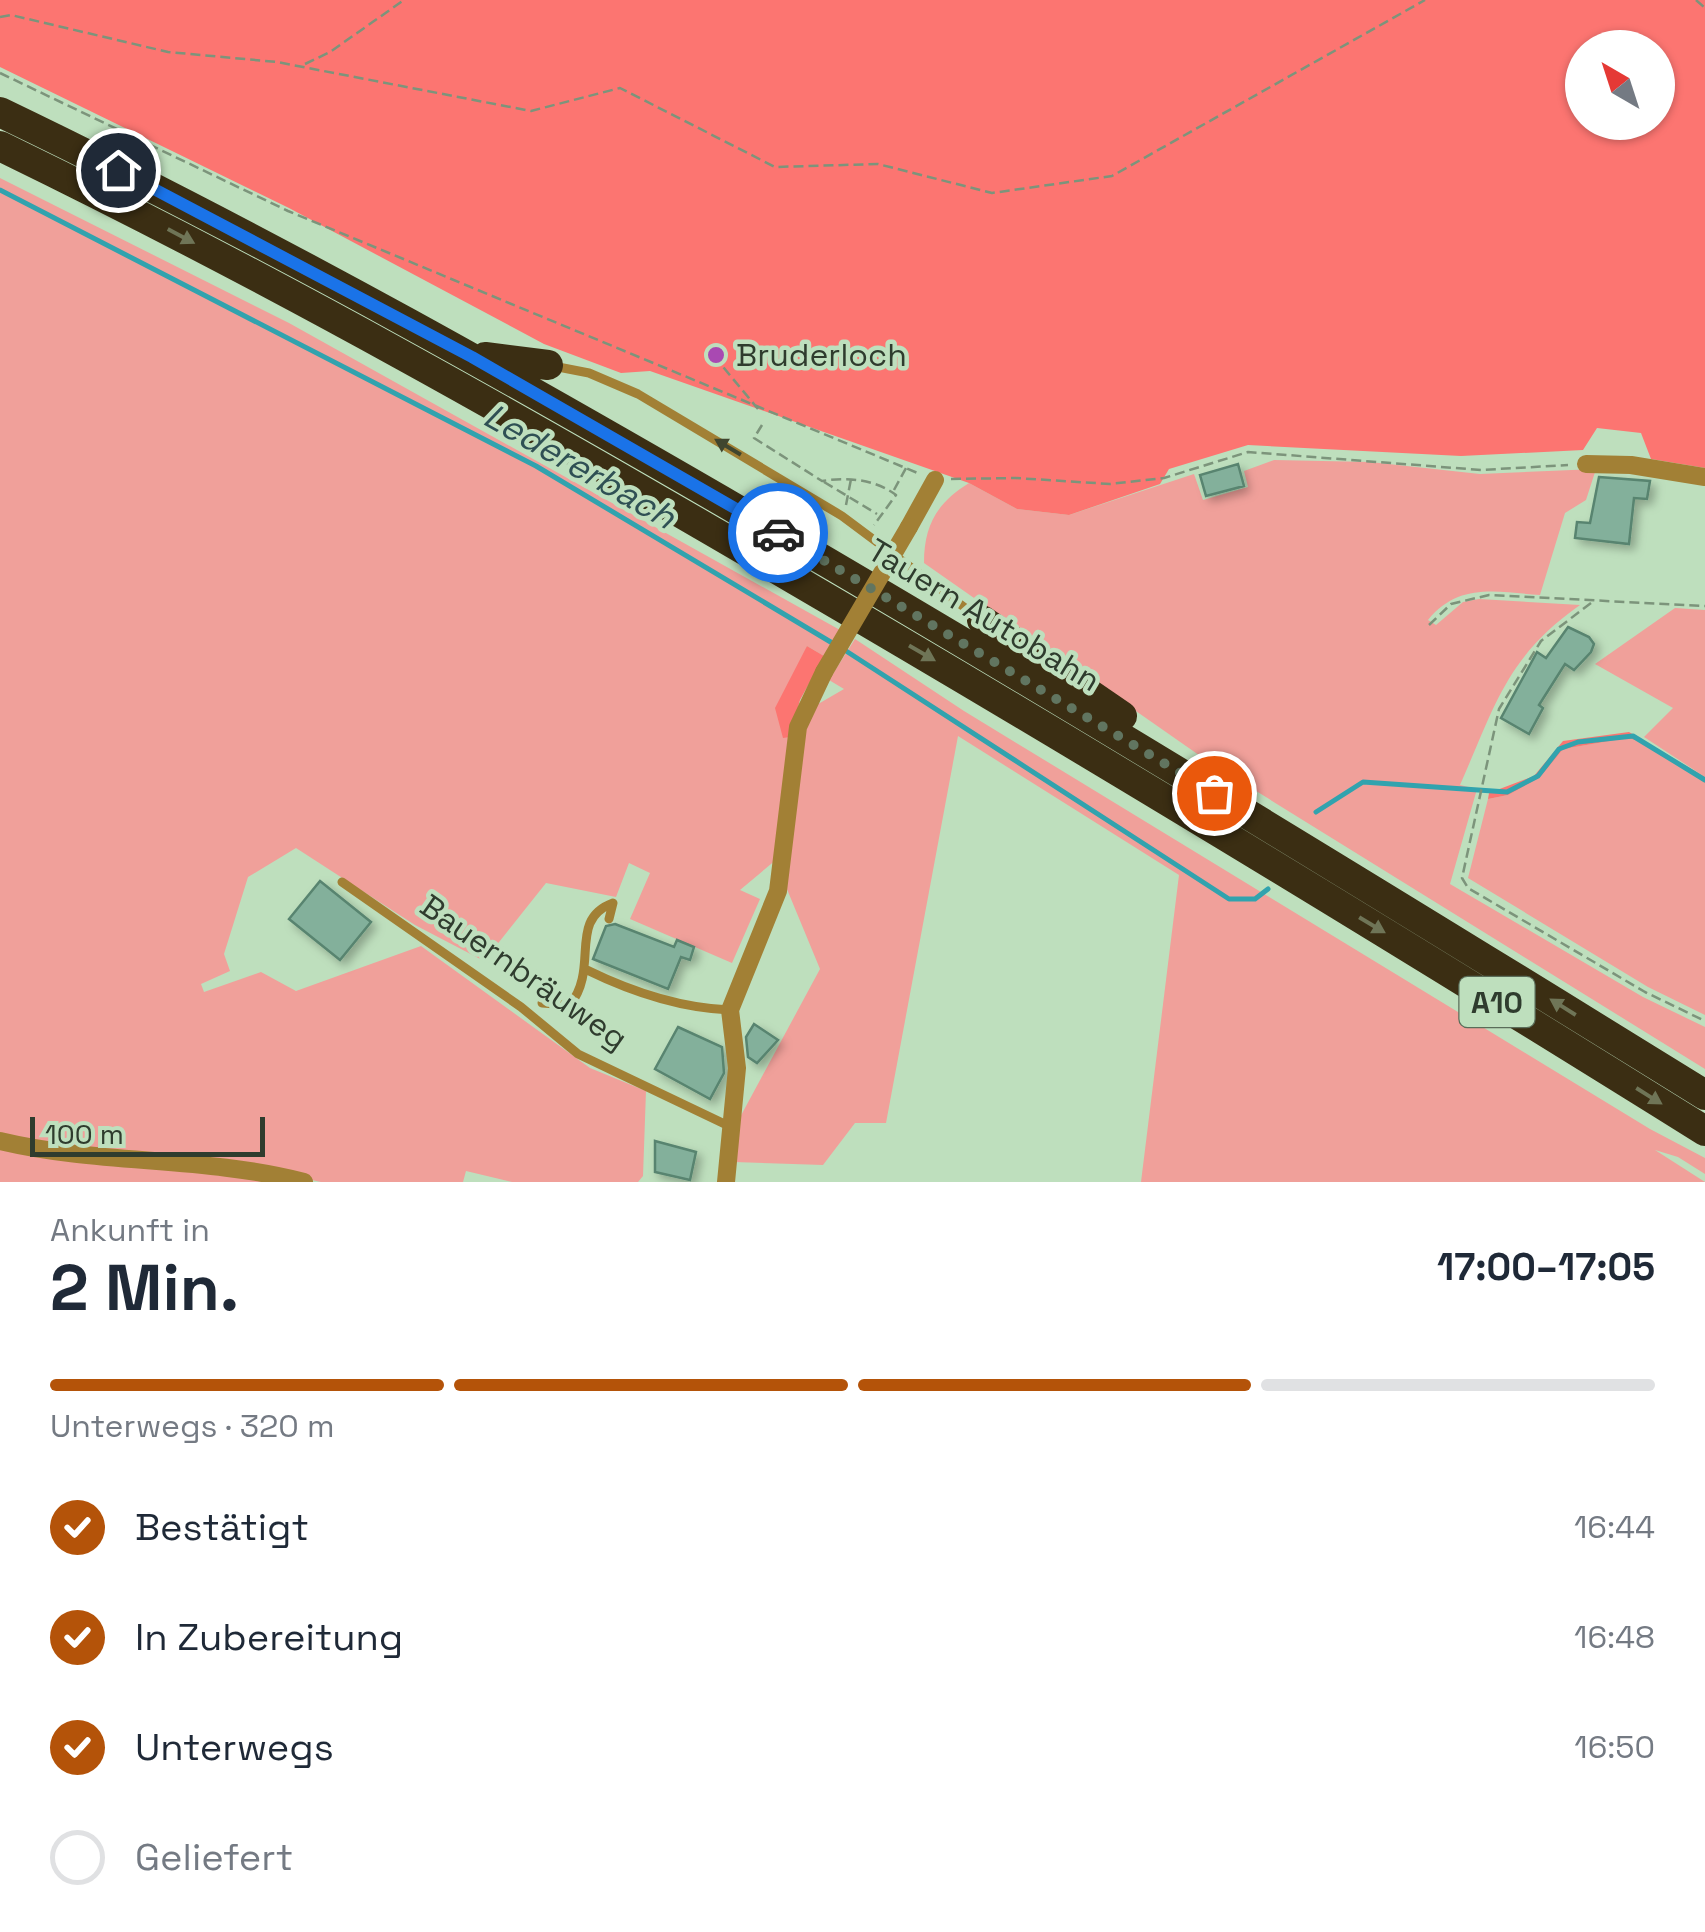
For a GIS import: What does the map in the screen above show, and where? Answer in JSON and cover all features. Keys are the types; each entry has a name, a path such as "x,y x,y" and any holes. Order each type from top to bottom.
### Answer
{"highway":[{"name":"Tauern Autobahn","path":"0,112 178,200 472,357 1246,813 1705,1095"},
{"name":"Tauern Autobahn","path":"0,146 185,238 533,426 1226,836 1705,1131"},
{"path":"472,357 548,365"},
{"path":"982,620 1200,769 1246,813"}],"street":[{"path":"1586,464 1613,463 1705,477"},
{"path":"726,1182 737,1068 730,1010 778,890 798,727 824,672 935,480"},
{"path":"0,1140 50,1153 202,1165 304,1182"}],"lane":[{"path":"548,365 589,373 638,394 842,516 982,620"},
{"name":"Bauernbräuweg","path":"342,882 522,1007 578,1054 732,1127"},
{"path":"542,1003 570,1006 587,970 590,919 597,909 613,903 609,919"},
{"path":"587,970 623,988 668,1001 730,1010"}],"path":[{"path":"302,66 404,0"},
{"path":"0,16 11,15 168,52 302,66 531,111 620,88 775,167 878,164 992,193 1112,176 1425,0"},
{"path":"1696,0 1705,8"},
{"path":"0,73 288,211 935,480 1016,478 1110,484 1164,478 1248,452 1480,470 1586,464"},
{"path":"714,356 759,409"},
{"path":"762,425 754,438 879,515"},
{"path":"893,492 906,468"},
{"path":"842,516 850,479"},
{"path":"822,480 850,479 896,495 879,515 869,536"},
{"path":"1430,625 1451,604 1468,597 1705,606"},
{"path":"1591,602 1542,641 1499,708 1462,878 1468,888 1645,992 1705,1021"}],"shaded area":[{"path":"0,0 1705,0 1705,468 1651,459 1641,433 1597,428 1583,450 1461,456 1248,445 1169,469 1160,484 1069,515 1017,509 969,483 650,371 621,373 544,344 289,208 0,67"},
{"path":"0,178 289,323 840,630 824,656 807,646 790,737 777,859 740,890 760,899 732,963 630,919 650,873 629,863 616,897 546,883 484,961 415,925 296,848 248,877 224,954 230,971 201,984 204,992 261,972 296,991 421,946 590,1068 646,1091 643,1176 638,1182 512,1182 466,1171 463,1182 321,1182 248,1166 109,1155 0,1134"},
{"path":"1274,460 1370,462 1480,474 1596,469 1586,500 1565,513 1540,595 1466,595 1440,608 1428,620 1436,625 1463,602 1479,599 1580,605 1535,644 1494,707 1460,785 1477,789 1450,884 1643,997 1705,1027 1705,1069 1206,760 924,563 934,516 969,483 1017,509 1069,515 1194,474 1203,500 1248,487 1244,471"},
{"path":"1675,608 1705,610 1705,777 1644,737 1673,708 1595,664"},
{"path":"855,639 964,711 1650,1129 1705,1158 1705,1174 1678,1157 1655,1150 1705,1182 1141,1182 1179,875 958,736 886,1123 855,1123 823,1165 734,1162 738,1121 820,969 784,882 801,742 813,707 844,689 829,680"},
{"path":"807,646 824,656 800,700 790,737 783,738 775,708"},
{"path":"1629,732 1705,777 1705,783 1642,742 1627,738 1563,749 1540,777 1508,795 1488,799 1489,793 1534,776 1563,741"},
{"path":"1627,738 1641,742 1705,783 1705,1015 1648,987 1468,878 1488,799 1508,795 1539,777 1563,749"},
{"path":"0,1145 277,1182 0,1182"}],"building":[{"path":"1238,464 1244,486 1206,496 1200,475"},
{"path":"1599,477 1650,481 1647,499 1634,498 1629,544 1575,538 1577,522 1590,523"},
{"path":"1568,627 1589,637 1594,644 1574,670 1565,664 1539,705 1543,708 1529,734 1501,718 1537,652 1546,658"},
{"path":"320,881 371,922 340,960 289,919"},
{"path":"615,924 674,947 677,940 694,947 690,960 681,957 668,989 593,959 606,926"},
{"path":"754,1024 778,1040 757,1063 748,1057 746,1037"},
{"path":"678,1027 722,1047 724,1073 710,1099 655,1069"},
{"path":"655,1141 696,1152 690,1180 655,1172"}],"waterway":[{"name":"Ledererbach","path":"0,190 536,466 834,644"},
{"name":"Ledererbach","path":"843,649 1229,899 1255,899 1268,889"},
{"name":"Ledererbach","path":"1316,812 1363,782 1507,792 1538,776 1559,749 1578,742 1633,736 1705,780"}],"way so far":[{"path":"778,533 1214,793"}],"place":[{"name":"Bruderloch","path":"716,355"}],"route":[{"path":"118,170 472,357 778,533"}]}
